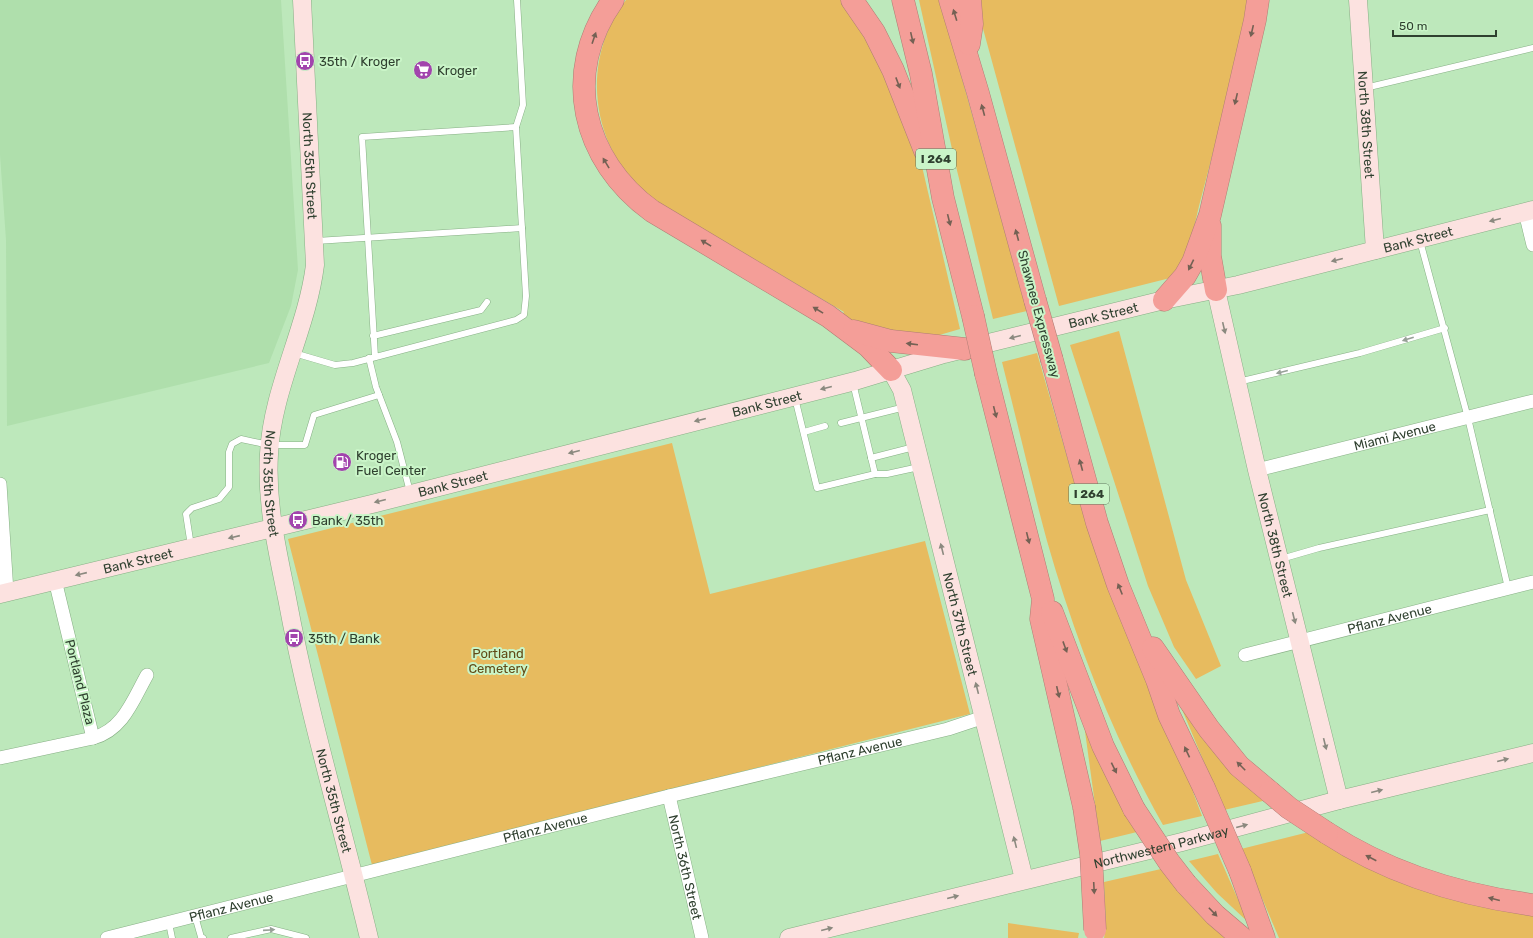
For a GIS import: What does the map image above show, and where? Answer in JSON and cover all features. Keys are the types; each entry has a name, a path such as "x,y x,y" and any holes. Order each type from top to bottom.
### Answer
{"highway":[{"path":"613,0 599,24 592,41 585,76 585,94 590,125 598,150 607,165 628,192 652,211 828,316 868,346 891,370"},
{"path":"852,0 874,32 893,70 943,198"},
{"name":"I 264","path":"903,0 920,74 943,198 1043,599"},
{"name":"Shawnee Expressway","path":"950,0 968,57 1097,523 1118,585 1158,680 1169,715 1204,788 1240,871 1264,938"},
{"path":"968,57 972,24 970,0"},
{"path":"1164,300 1185,276 1193,262 1210,215 1255,20 1258,0"},
{"path":"1210,215 1210,256 1216,290"},
{"path":"843,327 891,341 965,349"},
{"path":"1043,599 1041,619 1084,807 1091,854 1095,934"},
{"path":"1043,599 1051,611 1103,746 1134,809 1169,862 1186,884 1215,915 1242,938"},
{"path":"1135,625 1167,665 1209,729 1239,766 1289,808 1344,844 1381,863 1440,886 1502,901 1533,905"}],"street":[{"name":"North 35th Street","path":"302,0 315,265 311,292 277,406 269,445 268,490 272,527 294,638 369,938"},
{"name":"North 38th Street","path":"1358,0 1375,250"},
{"name":"Bank Street","path":"3,593 410,494 853,382 965,349 1164,300 1216,290 1529,211"},
{"path":"1529,211 1533,245"},
{"name":"North 38th Street","path":"1216,290 1257,470 1339,800"},
{"name":"North 37th Street","path":"891,370 902,390 1024,879"},
{"name":"Miami Avenue","path":"1257,470 1533,401"},
{"path":"0,484 3,593"},
{"name":"Portland Plaza","path":"0,758 93,738 55,580"},
{"name":"Pflanz Avenue","path":"1245,655 1533,582"},
{"path":"93,738 116,726 122,719 146,675"},
{"name":"Pflanz Avenue","path":"107,938 354,877 669,796 948,728 984,717"},
{"name":"Northwestern Parkway","path":"789,938 1024,879 1166,846 1339,800 1533,753"},
{"name":"North 36th Street","path":"669,796 702,938"}],"lane":[{"path":"292,352 335,365 372,358 516,320 524,315 526,306 516,127 523,105 517,0"},
{"path":"1364,88 1533,48"},
{"path":"410,494 397,442 379,395 372,358 373,336 362,137 516,127"},
{"path":"314,241 522,228"},
{"path":"1420,239 1468,418 1508,588"},
{"path":"373,336 481,310 486,302"},
{"path":"1237,383 1360,353 1445,328"},
{"path":"853,382 875,474"},
{"path":"191,548 186,514 192,508 219,499 229,488 229,452 232,444 241,439 269,445 305,445 314,415 379,395"},
{"path":"795,396 817,488 875,474 887,474 921,466"},
{"path":"840,423 906,407"},
{"path":"804,432 825,426"},
{"path":"871,458 916,446"},
{"path":"1280,560 1319,548 1490,510"},
{"path":"195,916 201,938 203,938"},
{"path":"169,923 172,938"},
{"path":"232,938 271,929 306,938"}],"shaded area":[{"path":"0,0 281,0 298,270 291,306 269,363 7,426 6,240 0,155"}],"green space":[{"path":"626,0 846,0 854,10 917,145 960,329 936,336 870,330 842,315 844,312 646,194 627,174 613,151 603,127 598,101 597,75 602,49 611,24"},
{"path":"919,0 940,0 1027,311 993,319 954,158"},
{"path":"979,0 1253,0 1199,206 1192,236 1195,237 1174,277 1059,306 982,25"},
{"path":"1119,331 1186,580 1221,666 1196,679 1174,647 1148,586 1070,345"},
{"path":"1037,353 1085,519 1195,791 1193,792 1202,816 1163,825 1128,757 1083,651 1047,541 1002,362"},
{"name":"Portland Cemetery","path":"672,443 710,594 925,541 970,714 372,865 288,539"},
{"path":"1181,707 1267,800 1224,810"},
{"path":"1084,724 1137,832 1100,841"},
{"path":"1309,832 1533,913 1533,938 1279,938 1241,849"},
{"path":"1218,854 1248,922 1217,893 1189,861"},
{"path":"1161,869 1225,938 1104,938 1106,927 1104,882"},
{"path":"1008,923 1079,933 1078,938 1008,938"}],"place":[{"name":"35th / Kroger","path":"305,61"},
{"name":"Kroger","path":"423,70"},
{"name":"Kroger Fuel Center","path":"342,462"},
{"name":"Bank / 35th","path":"298,520"},
{"name":"35th / Bank","path":"294,638"}]}
